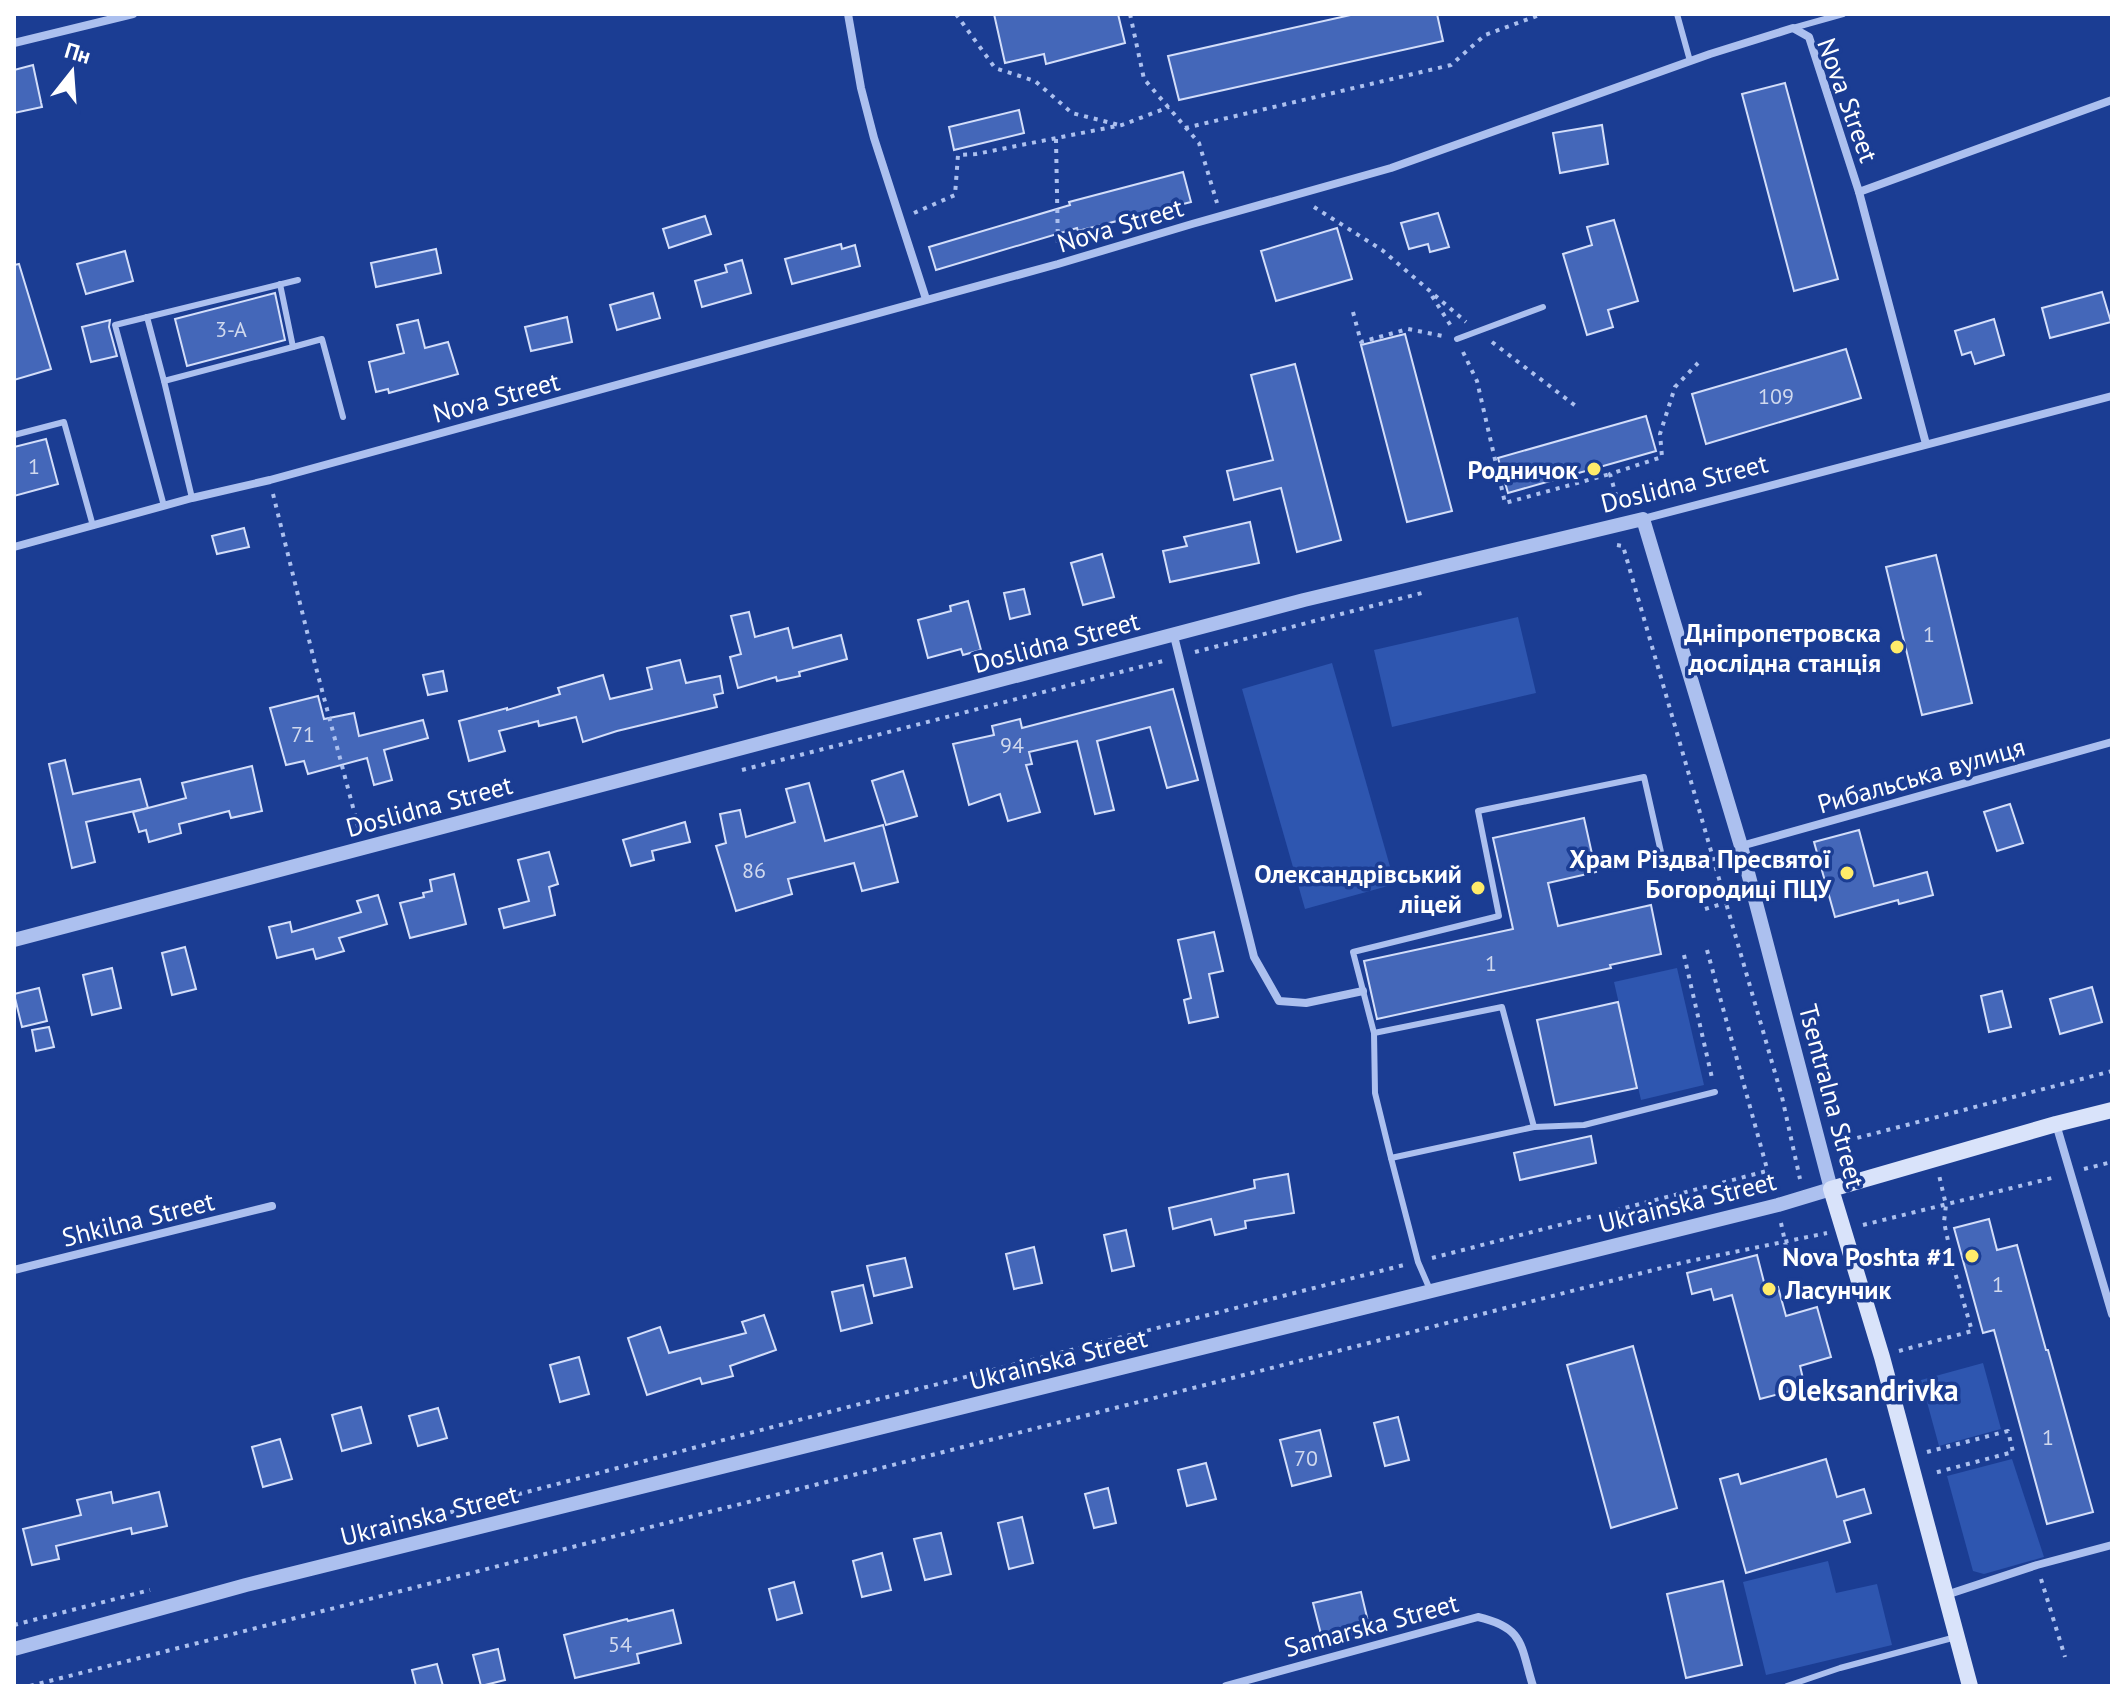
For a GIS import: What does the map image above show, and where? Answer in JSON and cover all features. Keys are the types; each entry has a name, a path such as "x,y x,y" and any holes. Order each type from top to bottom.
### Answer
{"main road":[{"name":"Ukrainska Street","path":"1831,1189 2112,1110"},
{"name":"Tsentralna Street","path":"1831,1189 1882,1357 1970,1686"}],"street":[{"path":"14,43 133,14"},
{"path":"848,14 861,88 874,138 926,299"},
{"name":"Nova Street","path":"14,547 1058,264 1391,168 1690,61 1793,28 1809,37 1859,192 2112,100"},
{"path":"1859,192 1926,444"},
{"name":"Doslidna Street","path":"14,940 1319,597 1643,519 2112,396"},
{"name":"Tsentralna Street","path":"1643,519 1741,846 1831,1189"},
{"path":"1174,636 1254,957 1279,1001 1306,1003 1363,991"},
{"name":"Рибальська вулиця","path":"1741,846 2112,742"},
{"path":"2056,1124 2112,1314"},
{"name":"Ukrainska Street","path":"14,1649 246,1585 1431,1292 1831,1189"},
{"name":"Shkilna Street","path":"14,1270 272,1206"},
{"path":"1946,1595 2037,1565 2112,1545"},
{"name":"Samarska Street","path":"1226,1686 1478,1617 1500,1622 1517,1636 1533,1686"}],"lane":[{"path":"1677,14 1690,61"},
{"path":"1793,28 1843,14"},
{"path":"164,506 115,325 298,280"},
{"path":"280,284 293,347"},
{"path":"1457,339 1543,307"},
{"path":"147,317 192,498"},
{"path":"164,381 322,339 343,417"},
{"path":"14,435 64,422 93,526"},
{"path":"1431,1292 1418,1262 1375,1093 1374,1033 1353,952 1499,916 1478,811 1644,777 1663,861"},
{"path":"1374,1033 1502,1007 1534,1127"},
{"path":"1391,1158 1534,1127 1584,1125 1715,1092"},
{"path":"1787,1686 1957,1636"}],"path":[{"path":"956,14 995,68 1035,81 1072,113 1122,125"},
{"path":"1130,14 1144,79 1199,143 1221,216"},
{"path":"1185,128 1451,65 1485,35 1542,14"},
{"path":"900,219 955,195 958,155 1122,125 1169,107"},
{"path":"1056,139 1058,264"},
{"path":"1295,195 1382,250 1428,291 1577,407"},
{"path":"1428,291 1453,329 1477,381 1505,503 1662,457 1660,434 1675,387 1698,363"},
{"path":"1353,312 1361,342 1408,329 1457,339"},
{"path":"1610,474 1624,523"},
{"path":"270,480 363,848"},
{"path":"1608,545 1623,546 1782,1097 1805,1196"},
{"path":"735,772 1424,593"},
{"path":"1705,909 1726,903"},
{"path":"1707,950 1778,1205 1791,1270"},
{"path":"1684,955 1715,1092"},
{"path":"1793,1148 1829,1139 1832,1144 2112,1071"},
{"path":"1882,1357 1972,1331 1954,1269 1944,1222 1946,1205 1935,1159"},
{"path":"30,1686 1685,1262 1844,1230 2112,1162"},
{"path":"389,1528 1767,1171"},
{"path":"1909,1457 2008,1431 2013,1452 1915,1478"},
{"path":"2037,1565 2065,1657"},
{"path":"14,1625 149,1590"}],"shaded area":[{"path":"1518,617 1536,693 1392,727 1374,650"},
{"path":"1332,663 1395,884 1305,909 1242,689"},
{"path":"1677,968 1704,1085 1641,1100 1614,982"},
{"path":"1983,1363 2001,1429 1939,1446 1921,1380"},
{"path":"2012,1459 2044,1557 1984,1574 1973,1571 1947,1476"},
{"path":"1828,1561 1836,1593 1877,1584 1892,1645 1766,1675 1743,1582"}],"building":[{"path":"994,14 1118,14 1125,43 1046,64 1044,54 1005,63"},
{"path":"1355,14 1437,14 1443,41 1179,100 1168,56"},
{"path":"33,65 42,107 14,113 14,70"},
{"path":"1785,83 1838,279 1794,291 1742,94"},
{"path":"1019,110 1024,133 954,150 949,127"},
{"path":"1602,125 1608,164 1560,173 1553,133"},
{"path":"1183,172 1191,202 1078,231 1077,228 936,270 929,247 1070,205 1069,202"},
{"path":"1438,213 1449,247 1430,252 1428,244 1409,249 1401,223"},
{"path":"705,216 711,234 669,248 663,229"},
{"path":"1614,220 1638,301 1608,310 1613,327 1587,335 1563,254 1592,245 1587,227"},
{"path":"1337,228 1352,279 1276,301 1261,251"},
{"path":"841,244 842,249 855,245 860,266 792,284 785,259"},
{"path":"436,249 441,273 376,287 371,263"},
{"path":"125,251 133,281 86,294 77,264"},
{"path":"742,260 751,293 702,307 695,281 727,272 725,265"},
{"path":"19,264 51,369 14,380 14,265"},
{"path":"2102,292 2111,322 2050,338 2042,308"},
{"path":"275,293 285,340 187,366 175,319"},
{"path":"653,293 660,318 617,330 610,305"},
{"path":"567,317 572,342 531,351 525,327"},
{"path":"1994,319 2004,355 1975,364 1971,352 1962,355 1955,331"},
{"path":"110,320 117,356 91,362 82,327"},
{"path":"418,320 425,348 448,342 458,374 389,393 388,389 376,392 369,362 404,353 397,325"},
{"path":"1405,334 1452,511 1407,522 1361,345"},
{"path":"1846,349 1861,398 1706,444 1692,394"},
{"path":"1295,364 1341,540 1297,552 1281,488 1234,500 1227,471 1273,460 1251,375"},
{"path":"1646,416 1656,451 1508,493 1498,458"},
{"path":"46,439 58,484 14,496 14,447"},
{"path":"1250,522 1259,563 1170,582 1163,551 1187,546 1184,537"},
{"path":"244,528 249,547 217,554 212,536"},
{"path":"1102,554 1114,597 1083,605 1071,563"},
{"path":"1936,555 1972,703 1922,715 1886,567"},
{"path":"1024,589 1030,614 1010,619 1004,593"},
{"path":"968,601 981,650 963,655 961,649 928,658 918,620 951,611 950,606"},
{"path":"749,612 755,637 788,628 793,648 841,635 847,659 799,672 800,676 777,681 776,677 738,688 730,657 741,654 731,616"},
{"path":"680,660 686,683 720,676 723,693 714,695 717,707 583,742 576,717 539,726 538,721 499,731 505,751 469,761 459,721 560,694 558,688 603,675 610,699 652,689 647,668"},
{"path":"443,671 447,691 428,695 423,675"},
{"path":"1173,689 1198,780 1167,788 1150,727 1097,741 1114,810 1095,814 1077,741 1029,752 1032,764 1026,765 1040,812 1008,821 1000,794 969,805 953,744 994,735 992,726 1020,719 1022,728"},
{"path":"318,696 324,719 354,713 359,736 423,720 428,738 384,750 392,780 374,785 367,758 308,774 304,761 286,765 270,708"},
{"path":"65,760 73,794 140,779 148,808 86,822 95,862 72,868 49,764"},
{"path":"252,766 262,811 231,818 229,811 179,824 181,833 149,842 146,830 139,832 133,812 186,798 182,783"},
{"path":"903,771 917,816 886,825 872,781"},
{"path":"809,783 825,841 883,825 898,882 862,891 854,863 788,879 792,894 736,911 716,846 726,843 720,814 740,810 746,837 795,822 786,789"},
{"path":"2010,804 2023,843 1997,851 1984,812"},
{"path":"1584,818 1596,872 1548,883 1558,926 1651,905 1661,954 1610,965 1611,968 1377,1019 1364,961 1513,929 1493,838"},
{"path":"685,822 690,842 652,851 654,860 631,866 623,840"},
{"name":"Храм Різдва Пресвятої Богородиці ПЦУ","path":"1859,830 1874,886 1927,872 1933,895 1899,904 1898,900 1835,917 1814,842"},
{"path":"549,852 558,884 549,887 555,915 504,928 499,909 529,901 518,860"},
{"path":"454,874 466,924 410,938 400,903 424,897 423,893 432,891 430,880"},
{"path":"378,895 387,924 339,938 344,951 316,959 313,949 277,958 269,927 290,922 292,932 361,912 357,901"},
{"path":"1214,932 1223,971 1209,974 1218,1017 1189,1023 1184,1000 1191,998 1178,940"},
{"path":"185,947 196,989 172,995 162,953"},
{"path":"112,968 121,1008 92,1015 83,975"},
{"path":"2092,987 2102,1022 2060,1034 2050,999"},
{"path":"39,988 47,1021 22,1027 14,994"},
{"path":"2002,991 2011,1027 1989,1032 1981,996"},
{"path":"1618,1002 1637,1088 1555,1105 1537,1020"},
{"path":"49,1027 54,1047 36,1051 32,1030"},
{"path":"1591,1136 1596,1163 1520,1180 1514,1153"},
{"path":"1288,1174 1294,1213 1245,1221 1246,1228 1215,1235 1211,1219 1173,1229 1169,1208 1255,1188 1254,1180"},
{"path":"1989,1219 1997,1250 2017,1245 2093,1512 2047,1524 1994,1330 1983,1333 1954,1228"},
{"path":"1126,1230 1134,1266 1112,1271 1104,1235"},
{"path":"1034,1247 1042,1283 1014,1289 1006,1254"},
{"path":"1757,1255 1766,1290 1778,1287 1786,1316 1817,1307 1831,1357 1800,1366 1805,1387 1760,1399 1732,1295 1714,1300 1711,1289 1692,1294 1687,1273"},
{"path":"905,1258 912,1287 874,1296 867,1266"},
{"path":"863,1285 872,1323 841,1331 832,1292"},
{"path":"764,1315 776,1350 730,1366 733,1376 702,1384 700,1378 647,1395 628,1338 660,1327 669,1353 746,1333 742,1322"},
{"path":"1633,1346 1677,1508 1611,1528 1567,1365"},
{"path":"579,1357 589,1394 560,1402 550,1365"},
{"path":"361,1407 371,1443 342,1451 332,1415"},
{"path":"438,1408 447,1438 418,1446 409,1416"},
{"path":"1398,1417 1409,1460 1385,1466 1374,1423"},
{"path":"1320,1430 1331,1476 1292,1486 1280,1440"},
{"path":"280,1439 292,1479 263,1487 252,1447"},
{"path":"1826,1459 1837,1497 1864,1489 1871,1513 1844,1521 1850,1542 1746,1573 1720,1479 1738,1474 1741,1484"},
{"path":"1206,1463 1216,1499 1187,1506 1178,1470"},
{"path":"1108,1488 1116,1523 1094,1528 1085,1494"},
{"path":"111,1492 113,1503 159,1492 167,1526 132,1534 131,1528 56,1546 59,1559 32,1565 23,1529 81,1515 77,1500"},
{"path":"1022,1517 1033,1563 1009,1569 998,1523"},
{"path":"941,1533 951,1574 925,1580 914,1539"},
{"path":"882,1553 891,1590 862,1597 853,1561"},
{"path":"1723,1581 1742,1665 1686,1678 1667,1594"},
{"path":"794,1582 802,1613 777,1620 769,1589"},
{"path":"1361,1592 1371,1634 1324,1646 1313,1603"},
{"path":"673,1610 681,1643 637,1654 639,1663 575,1678 564,1635"},
{"path":"498,1649 505,1680 481,1686 473,1655"},
{"path":"437,1664 443,1686 416,1686 412,1670"}],"place":[{"name":"Родничок","path":"1594,469"},
{"name":"Дніпропетровска дослідна станція","path":"1897,647"},
{"name":"Храм Різдва Пресвятої Богородиці ПЦУ","path":"1847,873"},
{"name":"Олександрівський ліцей","path":"1478,888"},
{"name":"Nova Poshta #1","path":"1972,1256"},
{"name":"Ласунчик","path":"1769,1289"}],"district":[{"name":"Oleksandrivka","path":"1868,1389"}]}
